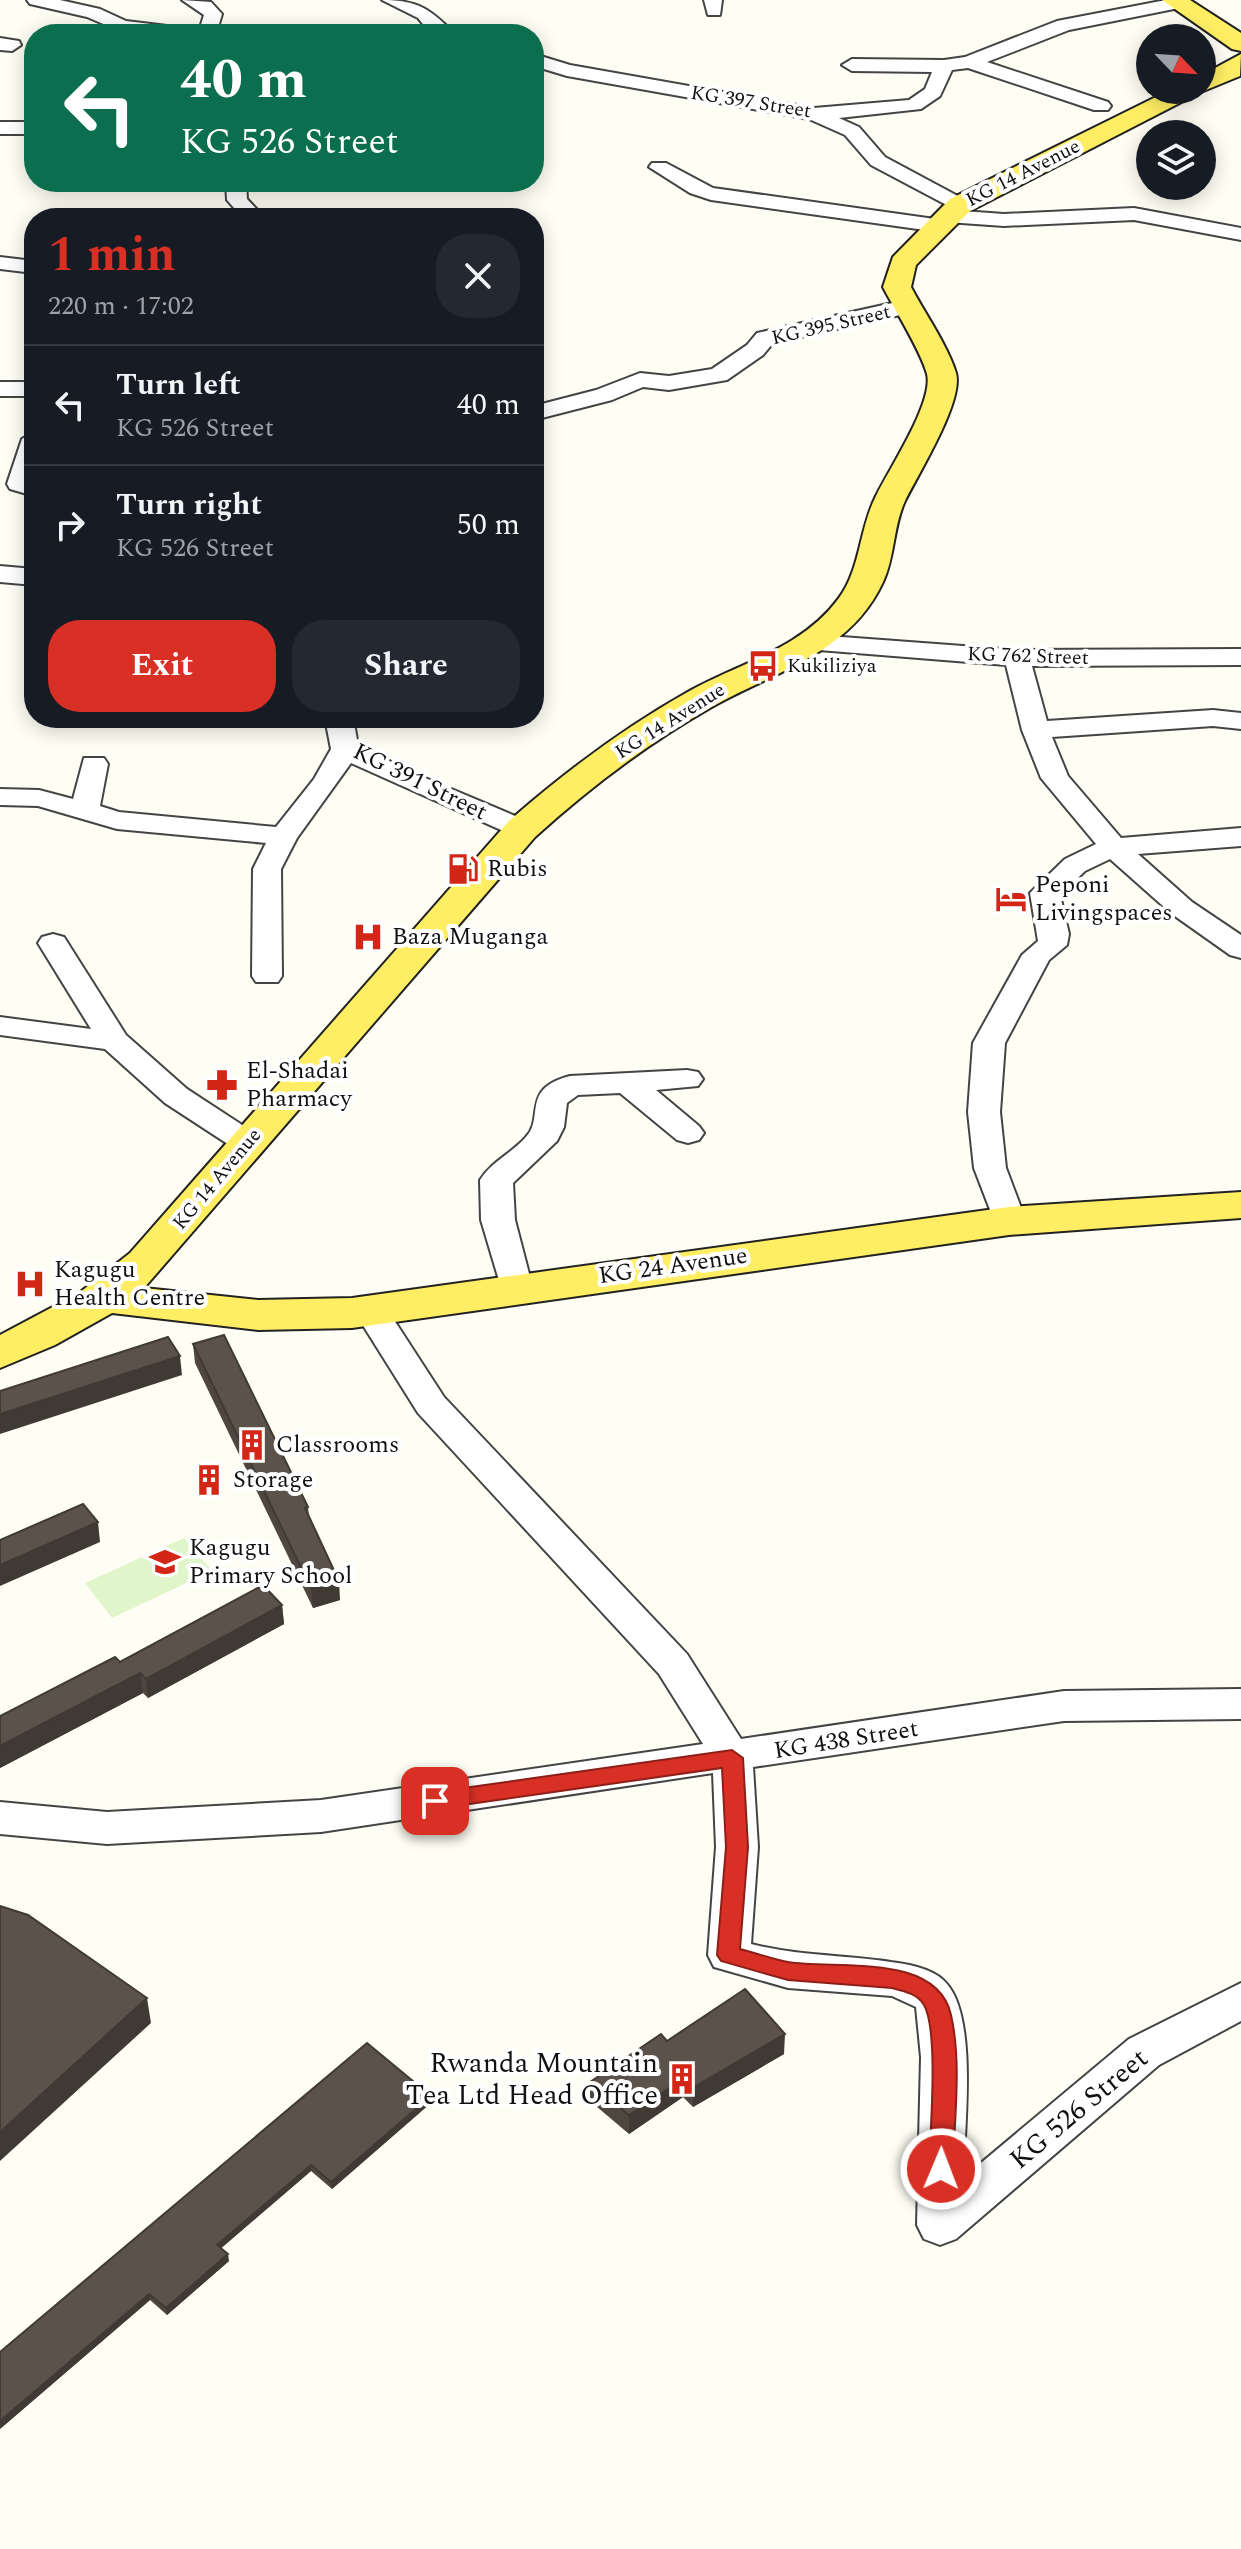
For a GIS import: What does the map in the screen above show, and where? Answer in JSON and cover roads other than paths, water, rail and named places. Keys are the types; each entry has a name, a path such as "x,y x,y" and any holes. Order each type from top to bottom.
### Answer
{"main road":[{"path":"1177,2 1241,44"},
{"path":"1216,78 1231,71 1241,61"},
{"name":"KG 14 Avenue","path":"0,1353 44,1335 106,1298 145,1263 522,829 576,781 699,700 815,643 848,609 867,582 886,507 940,399 942,375 897,287 899,270 950,216 1163,104"},
{"name":"KG 24 Avenue","path":"106,1298 288,1317 371,1311 1009,1221 1241,1205"}],"street":[{"path":"36,0 93,13 118,24"},
{"path":"191,0 205,6 213,14 210,24"},
{"path":"391,0 425,14 432,24"},
{"path":"852,65 944,66 969,62 1047,30 1177,2"},
{"path":"969,62 1101,106"},
{"name":"KG 397 Street","path":"544,63 567,70 814,114 914,105 933,92 944,66"},
{"path":"814,114 852,131 878,161 950,216"},
{"path":"0,128 24,128"},
{"path":"659,167 687,180 692,188 711,194 1004,220 1134,214 1241,234"},
{"path":"0,263 24,266"},
{"name":"KG 395 Street","path":"544,410 604,395 640,380 669,383 701,380 732,366 755,350 765,338 906,307"},
{"path":"0,389 24,389"},
{"path":"24,469 19,484 24,486"},
{"path":"0,574 24,576"},
{"name":"KG 762 Street","path":"815,643 1017,658 1241,657"},
{"path":"1017,658 1036,730 1055,778 1113,847 1182,908 1241,949"},
{"path":"1036,730 1213,718 1241,721"},
{"name":"KG 391 Street","path":"341,728 345,749 401,778 522,829"},
{"path":"267,976 267,869 284,836 326,782 345,749"},
{"path":"85,811 94,764"},
{"path":"0,797 39,798 117,820 284,836"},
{"path":"1009,1221 990,1168 984,1112 989,1043 1037,955 1052,945 1054,934 1045,893 1075,865 1113,847 1241,837"},
{"path":"53,943 114,1041 176,1096 248,1143"},
{"path":"0,1026 114,1041"},
{"path":"516,1289 498,1220 496,1180 540,1142 548,1129 547,1107 554,1094 570,1086 687,1079"},
{"path":"625,1081 688,1133"},
{"path":"371,1311 431,1405 673,1664 732,1758"},
{"name":"KG 438 Street","path":"0,1818 107,1828 258,1822 405,1805 732,1758 1064,1706 1241,1704"},
{"name":"KG 526 Street","path":"732,1758 737,1847 729,1955 788,1971 892,1979 915,1984 932,1996 943,2057 940,2225 1144,2052 1241,2000"}],"place":[{"name":"Kukiliziya","path":"763,666"},
{"name":"Rubis","path":"463,869"},
{"name":"Peponi Livingspaces","path":"1011,899"},
{"name":"Baza Muganga","path":"368,937"},
{"name":"El-Shadai Pharmacy","path":"222,1085"},
{"name":"Kagugu Health Centre","path":"30,1284"},
{"name":"Classrooms","path":"252,1445"},
{"name":"Storage","path":"209,1480"},
{"name":"Kagugu Primary School","path":"165,1562"},
{"name":"Rwanda Mountain Tea Ltd Head Office","path":"682,2079"}]}
